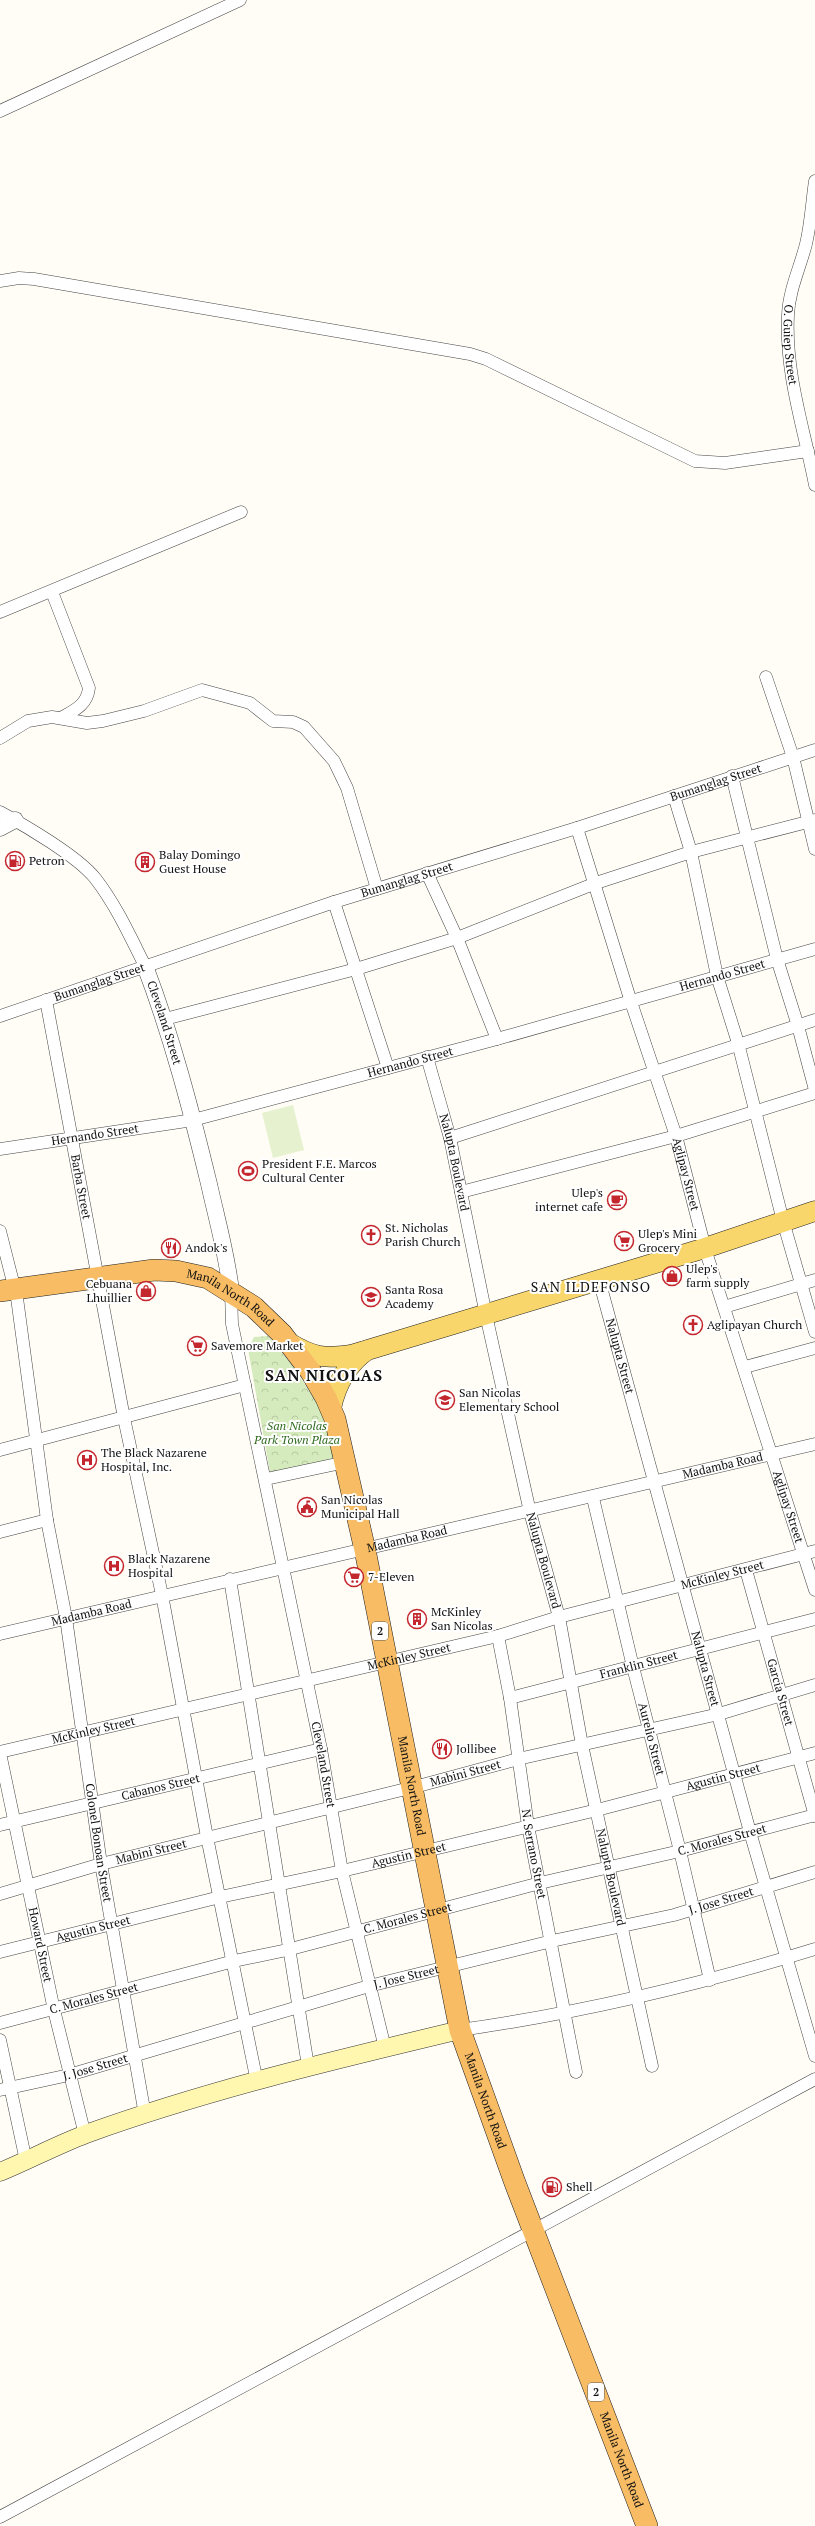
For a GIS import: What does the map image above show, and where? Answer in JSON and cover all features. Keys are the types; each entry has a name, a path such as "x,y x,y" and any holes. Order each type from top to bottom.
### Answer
{"highway":[{"name":"Manila North Road","path":"7,1290 154,1270 176,1271 208,1278 231,1291 254,1307 282,1334 320,1385 331,1408 346,1462 365,1550 385,1661 412,1787 446,1967 460,2030 533,2231 647,2526"}],"main road":[{"path":"288,1343 316,1357 344,1356 486,1315 706,1248 815,1211"},
{"path":"331,1408 334,1392 346,1371 351,1364 367,1350"},
{"path":"0,2172 85,2135 145,2115 308,2066 460,2030"}],"street":[{"path":"0,111 240,0"},
{"name":"O. Guiep Street","path":"815,181 806,241 792,290 788,313 789,356 799,419 809,437 808,451 815,485"},
{"path":"0,281 19,278 34,279 470,354 486,359 695,461 725,463 808,451"},
{"path":"0,612 52,592 241,512"},
{"path":"52,592 89,688 88,697 84,703 61,718"},
{"path":"766,677 793,757 812,821 815,849"},
{"path":"0,738 28,721 52,717 87,723 103,721 144,710 202,690 250,703 273,721 298,723 309,730 326,750 340,771 347,788 377,889"},
{"name":"Bumanglag Street","path":"0,1016 334,902 578,828 732,776 815,750"},
{"path":"461,1192 676,1136 756,1112 815,1091 798,1026 777,960 749,837 732,776"},
{"path":"674,796 691,852 717,976 738,1043 783,1222 815,1332"},
{"name":"Cleveland Street","path":"0,812 15,820 74,860 95,878 126,926 145,966 165,1019 193,1120 228,1265 231,1291 232,1324 266,1479 282,1567 307,1679 332,1807 342,1871 385,2048"},
{"path":"0,828 15,820"},
{"path":"165,1019 356,969 456,938 596,883 691,852 812,821"},
{"name":"Aglipay Street","path":"578,828 631,1002 676,1136 706,1248 724,1307 745,1367 771,1454 809,1552 815,1590"},
{"path":"427,873 456,938 497,1039"},
{"path":"334,902 388,1068"},
{"name":"Hernando Street","path":"0,1149 193,1120 497,1039 815,949"},
{"name":"Barba Street","path":"46,1000 74,1138 124,1418 162,1595 182,1710 197,1778 207,1837 234,1961 244,2022 257,2082"},
{"path":"450,1138 654,1070 815,1020"},
{"name":"Nalupta Boulevard","path":"427,1057 450,1138 486,1315 530,1512 559,1617 582,1745 652,2066"},
{"path":"0,1230 7,1290"},
{"name":"Nalupta Street","path":"599,1280 702,1649 750,1832 815,2056"},
{"path":"724,1307 815,1280"},
{"name":"Colonel Bonoan Street","path":"7,1290 36,1441 47,1520 66,1618 80,1733 110,1924 145,2115"},
{"path":"745,1367 815,1348"},
{"path":"0,1450 246,1386"},
{"name":"Madamba Road","path":"0,1634 282,1567 365,1550 593,1498 815,1444"},
{"path":"266,1479 346,1462"},
{"name":"Aurelio Street","path":"593,1498 648,1730 695,1910 710,1980"},
{"path":"0,1532 47,1520"},
{"name":"McKinley Street","path":"0,1752 248,1696 307,1679 498,1636 559,1617 618,1604 809,1552"},
{"name":"Garcia Street","path":"746,1570 779,1694 815,1816"},
{"path":"230,1580 270,1822 297,2007 308,2066"},
{"name":"Franklin Street","path":"510,1698 815,1619"},
{"name":"N. Serrano Street","path":"498,1636 510,1698 528,1826 552,1941 576,2072"},
{"name":"Mabini Street","path":"0,1894 101,1864 412,1787 518,1759 719,1714 779,1694 815,1685"},
{"name":"Cabanos Street","path":"0,1825 321,1749"},
{"name":"Howard Street","path":"0,1752 54,2010 85,2135"},
{"name":"Agustin Street","path":"0,1952 220,1897 342,1871 424,1850 597,1810 736,1775 815,1753"},
{"name":"C. Morales Street","path":"0,2023 122,1992 234,1961 288,1950 540,1883 680,1851 815,1816"},
{"name":"J. Jose Street","path":"6,2088 69,2075 134,2054 369,1986 552,1941 695,1910 815,1872"},
{"path":"460,2030 564,2012 710,1980 815,1949"},
{"path":"0,2040 6,2088 26,2161"},
{"path":"0,2517 815,2079"}],"green space":[{"path":"293,1105 304,1150 273,1158 262,1113"},
{"name":"San Nicolas Park Town Plaza","path":"268,1336 295,1369 327,1418 338,1460 270,1472 248,1349 254,1337"}],"place":[{"name":"Petron","path":"15,861"},
{"name":"Balay Domingo Guest House","path":"145,862"},
{"name":"President F.E. Marcos Cultural Center","path":"248,1171"},
{"name":"Ulep's internet cafe","path":"617,1200"},
{"name":"St. Nicholas Parish Church","path":"371,1235"},
{"name":"Ulep's Mini Grocery","path":"624,1241"},
{"name":"Andok's","path":"171,1248"},
{"name":"Ulep's farm supply","path":"672,1276"},
{"name":"Cebuana Lhuillier","path":"146,1291"},
{"name":"Santa Rosa Academy","path":"371,1297"},
{"name":"Aglipayan Church","path":"693,1325"},
{"name":"Savemore Market","path":"197,1346"},
{"name":"San Nicolas Elementary School","path":"445,1400"},
{"name":"The Black Nazarene Hospital, Inc.","path":"87,1460"},
{"name":"San Nicolas Municipal Hall","path":"307,1507"},
{"name":"Black Nazarene Hospital","path":"114,1566"},
{"name":"7-Eleven","path":"354,1577"},
{"name":"McKinley San Nicolas","path":"417,1619"},
{"name":"Jollibee","path":"442,1749"},
{"name":"Shell","path":"552,2187"}],"district":[{"name":"SAN ILDEFONSO","path":"591,1287"},
{"name":"SAN NICOLAS","path":"324,1375"}]}
